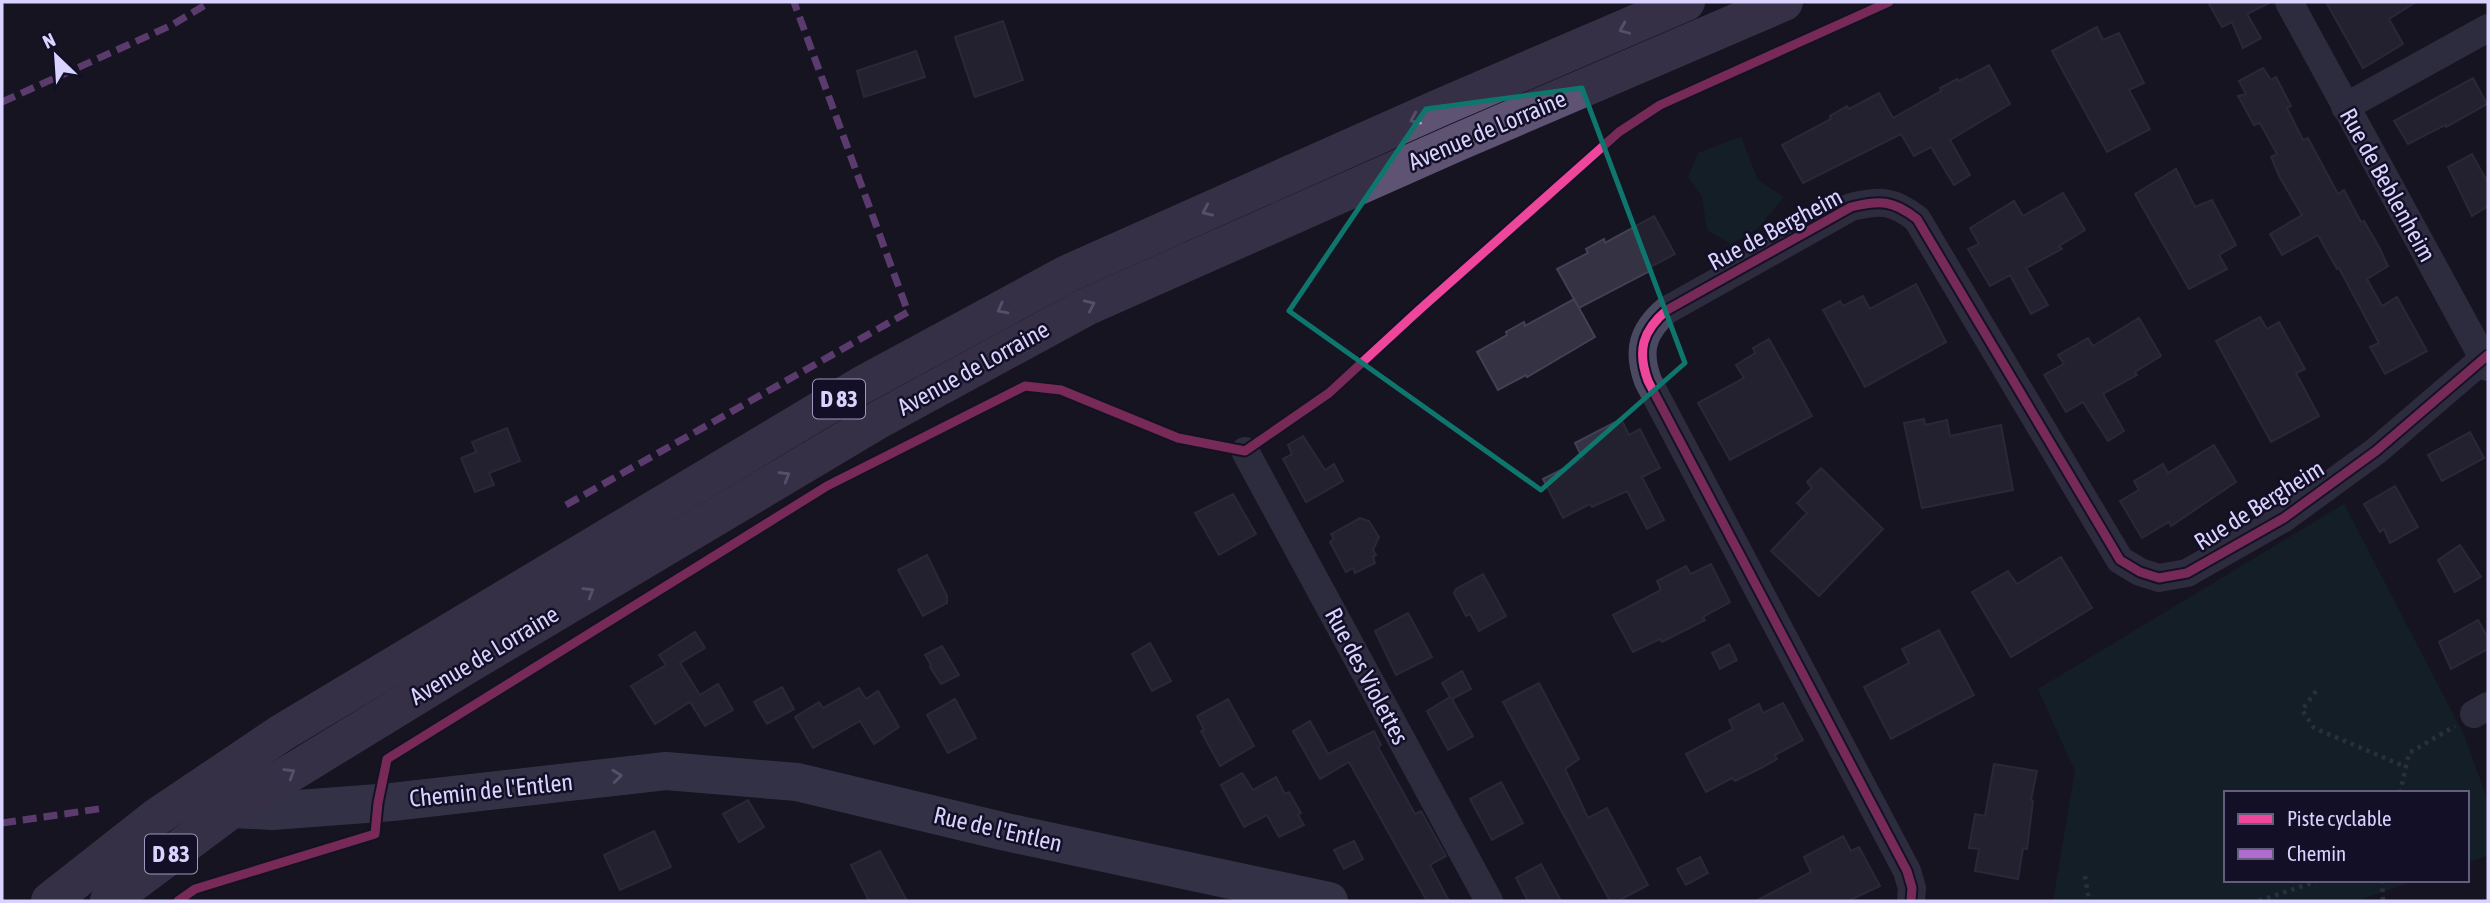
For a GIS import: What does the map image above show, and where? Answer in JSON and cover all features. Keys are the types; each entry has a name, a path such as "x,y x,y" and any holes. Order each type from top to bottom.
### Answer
{"main road":[{"name":"Avenue de Lorraine","path":"50,901 158,816 283,732 862,385 1067,274 1439,108 1686,2"},
{"name":"Avenue de Lorraine","path":"109,901 232,809 880,419 1086,307 1446,147 1784,2"}],"street":[{"name":"Rue de Beblenheim","path":"2289,2 2487,360"},
{"path":"2346,107 2488,28"},
{"name":"Rue de Bergheim","path":"1911,901 1912,888 1908,872 1648,381 1641,363 1643,343 1653,322 1667,310 1851,207 1872,202 1891,203 1905,210 1917,219 2120,560 2140,572 2159,578 2187,573 2284,518 2376,451 2487,360"},
{"name":"Rue des Violettes","path":"1245,451 1489,901"},
{"name":"Chemin de l'Entlen","path":"232,809 272,811 378,803 666,771"},
{"name":"Rue de l'Entlen","path":"666,771 797,782 1006,832 1329,901"}],"path":[{"path":"2316,691 2302,710 2314,728 2406,767"},
{"path":"2400,791 2409,753 2481,710"},
{"path":"2085,876 2089,901"},
{"path":"2259,901 2314,882"},
{"path":"2382,882 2383,901"}],"highlighted area":[{"path":"1582,88 1685,363 1541,490 1289,311 1426,109"}],"green space":[{"path":"1741,137 1758,180 1784,197 1757,229 1731,244 1707,230 1702,196 1688,177 1698,153"},
{"path":"2344,504 2464,735 2488,801 2488,855 2469,862 2469,791 2224,791 2224,882 2411,882 2357,901 2053,901 2075,771 2038,689"}],"building":[{"path":"2208,2 2271,2 2247,14 2261,38 2243,48 2232,22 2222,27"},
{"path":"2326,2 2416,2 2389,19 2403,44 2363,68"},
{"path":"1003,21 1023,80 975,97 955,37"},
{"path":"2097,27 2103,40 2119,33 2144,83 2129,90 2150,129 2107,152 2052,51"},
{"path":"916,51 925,77 864,97 857,71"},
{"path":"1989,65 2010,104 1950,140 1970,175 1954,185 1931,147 1914,156 1901,134 1803,183 1782,145 1831,119 1830,116 1847,106 1849,109 1879,93 1893,118 1941,91 1940,88"},
{"path":"2263,68 2271,80 2276,77 2291,106 2287,108 2303,140 2308,138 2338,194 2344,190 2361,222 2364,221 2379,247 2388,266 2367,279 2382,306 2397,297 2427,351 2385,374 2370,347 2379,343 2318,235 2282,255 2270,234 2302,215 2271,157 2277,154 2260,123 2254,125 2238,96 2246,94 2239,81"},
{"path":"2473,78 2487,104 2408,144 2394,121"},
{"path":"2472,154 2488,183 2488,206 2472,216 2448,167"},
{"path":"2176,169 2195,207 2212,200 2236,245 2219,255 2227,269 2189,289 2135,194"},
{"path":"2063,193 2085,230 2059,246 2062,249 2026,268 2048,305 2031,314 2010,275 1990,286 1968,249 1979,244 1970,228 2014,201 2023,216"},
{"path":"1654,216 1675,254 1648,268 1650,271 1579,308 1557,269 1588,253 1586,249 1604,239 1605,243"},
{"path":"1916,284 1946,342 1865,387 1823,310 1840,301 1843,306 1863,296 1870,309"},
{"path":"1574,299 1595,337 1527,377 1526,375 1498,390 1477,352 1524,322 1525,326"},
{"path":"2260,317 2267,329 2279,322 2305,369 2296,373 2319,416 2271,442 2216,341"},
{"path":"2139,318 2161,356 2135,372 2137,375 2103,394 2124,431 2108,441 2083,402 2066,412 2044,375 2064,364 2058,355 2088,338 2093,346"},
{"path":"1769,339 1812,416 1730,460 1698,403 1744,378 1736,365 1755,353 1753,348"},
{"path":"1621,419 1629,435 1640,429 1660,468 1642,477 1664,520 1647,529 1627,491 1592,507 1590,504 1563,518 1543,479 1583,459 1575,443"},
{"path":"1924,419 1925,425 1947,420 1950,436 2001,425 2013,490 1922,508 1904,423"},
{"path":"507,428 520,461 489,473 494,485 475,492 461,458 476,452 472,442"},
{"path":"2470,432 2484,458 2442,481 2428,455"},
{"path":"1303,436 1325,470 1334,464 1343,481 1306,502 1283,459 1292,454 1288,445"},
{"path":"2214,445 2236,482 2171,526 2169,522 2142,538 2120,501 2139,490 2134,481 2163,464 2168,473"},
{"path":"1821,468 1883,529 1819,596 1771,551 1807,513 1797,503 1812,488 1807,482"},
{"path":"2395,486 2418,527 2390,543 2384,529 2380,532 2364,504"},
{"path":"1233,494 1256,534 1219,555 1195,513"},
{"path":"1360,518 1369,521 1379,537 1373,550 1376,555 1373,557 1375,563 1355,573 1353,568 1346,572 1330,542 1334,539 1331,534"},
{"path":"2460,545 2481,577 2455,592 2438,560"},
{"path":"927,555 947,596 947,603 923,616 898,570"},
{"path":"2061,557 2092,608 2011,657 1972,592 2008,571 2017,584"},
{"path":"1711,564 1730,602 1703,617 1705,620 1662,642 1660,639 1633,652 1613,615 1661,590 1657,581 1686,566 1691,574"},
{"path":"1483,574 1506,616 1479,631 1470,614 1466,616 1454,593 1456,589"},
{"path":"1408,613 1432,657 1396,675 1375,631"},
{"path":"2478,620 2488,638 2488,649 2451,669 2439,642"},
{"path":"1939,630 1974,695 1891,739 1864,687 1909,663 1902,649"},
{"path":"695,632 705,648 680,663 700,695 718,684 733,710 705,726 690,702 655,724 631,686 666,665 659,655"},
{"path":"1150,643 1171,681 1152,691 1132,654"},
{"path":"1729,644 1737,660 1720,669 1712,653"},
{"path":"942,646 959,675 941,684 925,655"},
{"path":"1462,671 1471,689 1452,699 1473,736 1448,750 1427,711 1450,697 1442,683"},
{"path":"1539,683 1579,759 1565,769 1588,818 1607,808 1648,885 1618,901 1610,901 1503,702"},
{"path":"782,687 794,709 767,724 754,702"},
{"path":"859,688 866,699 878,691 899,727 874,744 860,721 813,748 795,717 819,702 823,708"},
{"path":"955,699 976,738 948,753 927,715"},
{"path":"1228,699 1254,746 1220,766 1201,731 1204,730 1197,716"},
{"path":"1783,703 1803,740 1775,755 1777,759 1761,768 1735,781 1732,778 1706,792 1686,754 1733,729 1729,720 1759,704 1763,713"},
{"path":"1310,721 1328,754 1374,731 1381,745 1378,747 1415,814 1421,811 1446,856 1430,865 1449,901 1427,901 1349,762 1320,779 1293,731"},
{"path":"1994,764 2037,771 2031,800 2027,849 2023,848 2018,879 1975,871 1979,849 1969,848 1975,814 1985,816"},
{"path":"1242,773 1253,790 1276,777 1285,794 1289,792 1301,813 1298,815 1304,825 1279,837 1267,815 1244,827 1221,785"},
{"path":"1501,782 1523,823 1492,840 1470,799"},
{"path":"748,800 764,827 739,842 723,814"},
{"path":"654,831 671,867 620,890 604,855"},
{"path":"1843,836 1851,851 1859,847 1880,886 1848,901 1756,901 1811,872 1804,857"},
{"path":"1354,841 1363,859 1344,869 1334,850"},
{"path":"880,851 907,901 869,901 851,865"},
{"path":"1700,857 1708,873 1686,885 1677,869"},
{"path":"1541,864 1561,901 1528,901 1516,878"}],"marked path":[{"path":"2,102 172,25 210,2"},
{"path":"566,505 908,312 794,2"},
{"path":"2,823 105,808"}],"cycle path":[{"path":"178,901 195,889 375,834 387,759 827,486 1025,386 1061,390 1178,438 1245,451 1329,393 1619,132 1660,105 1889,2"},
{"path":"1911,901 1912,888 1907,871 1648,381 1643,360 1644,342 1652,326 1667,310 1851,207 1886,203 1901,208 1917,219 2120,560 2140,572 2159,578 2187,573 2284,518 2376,451 2488,355"}]}
